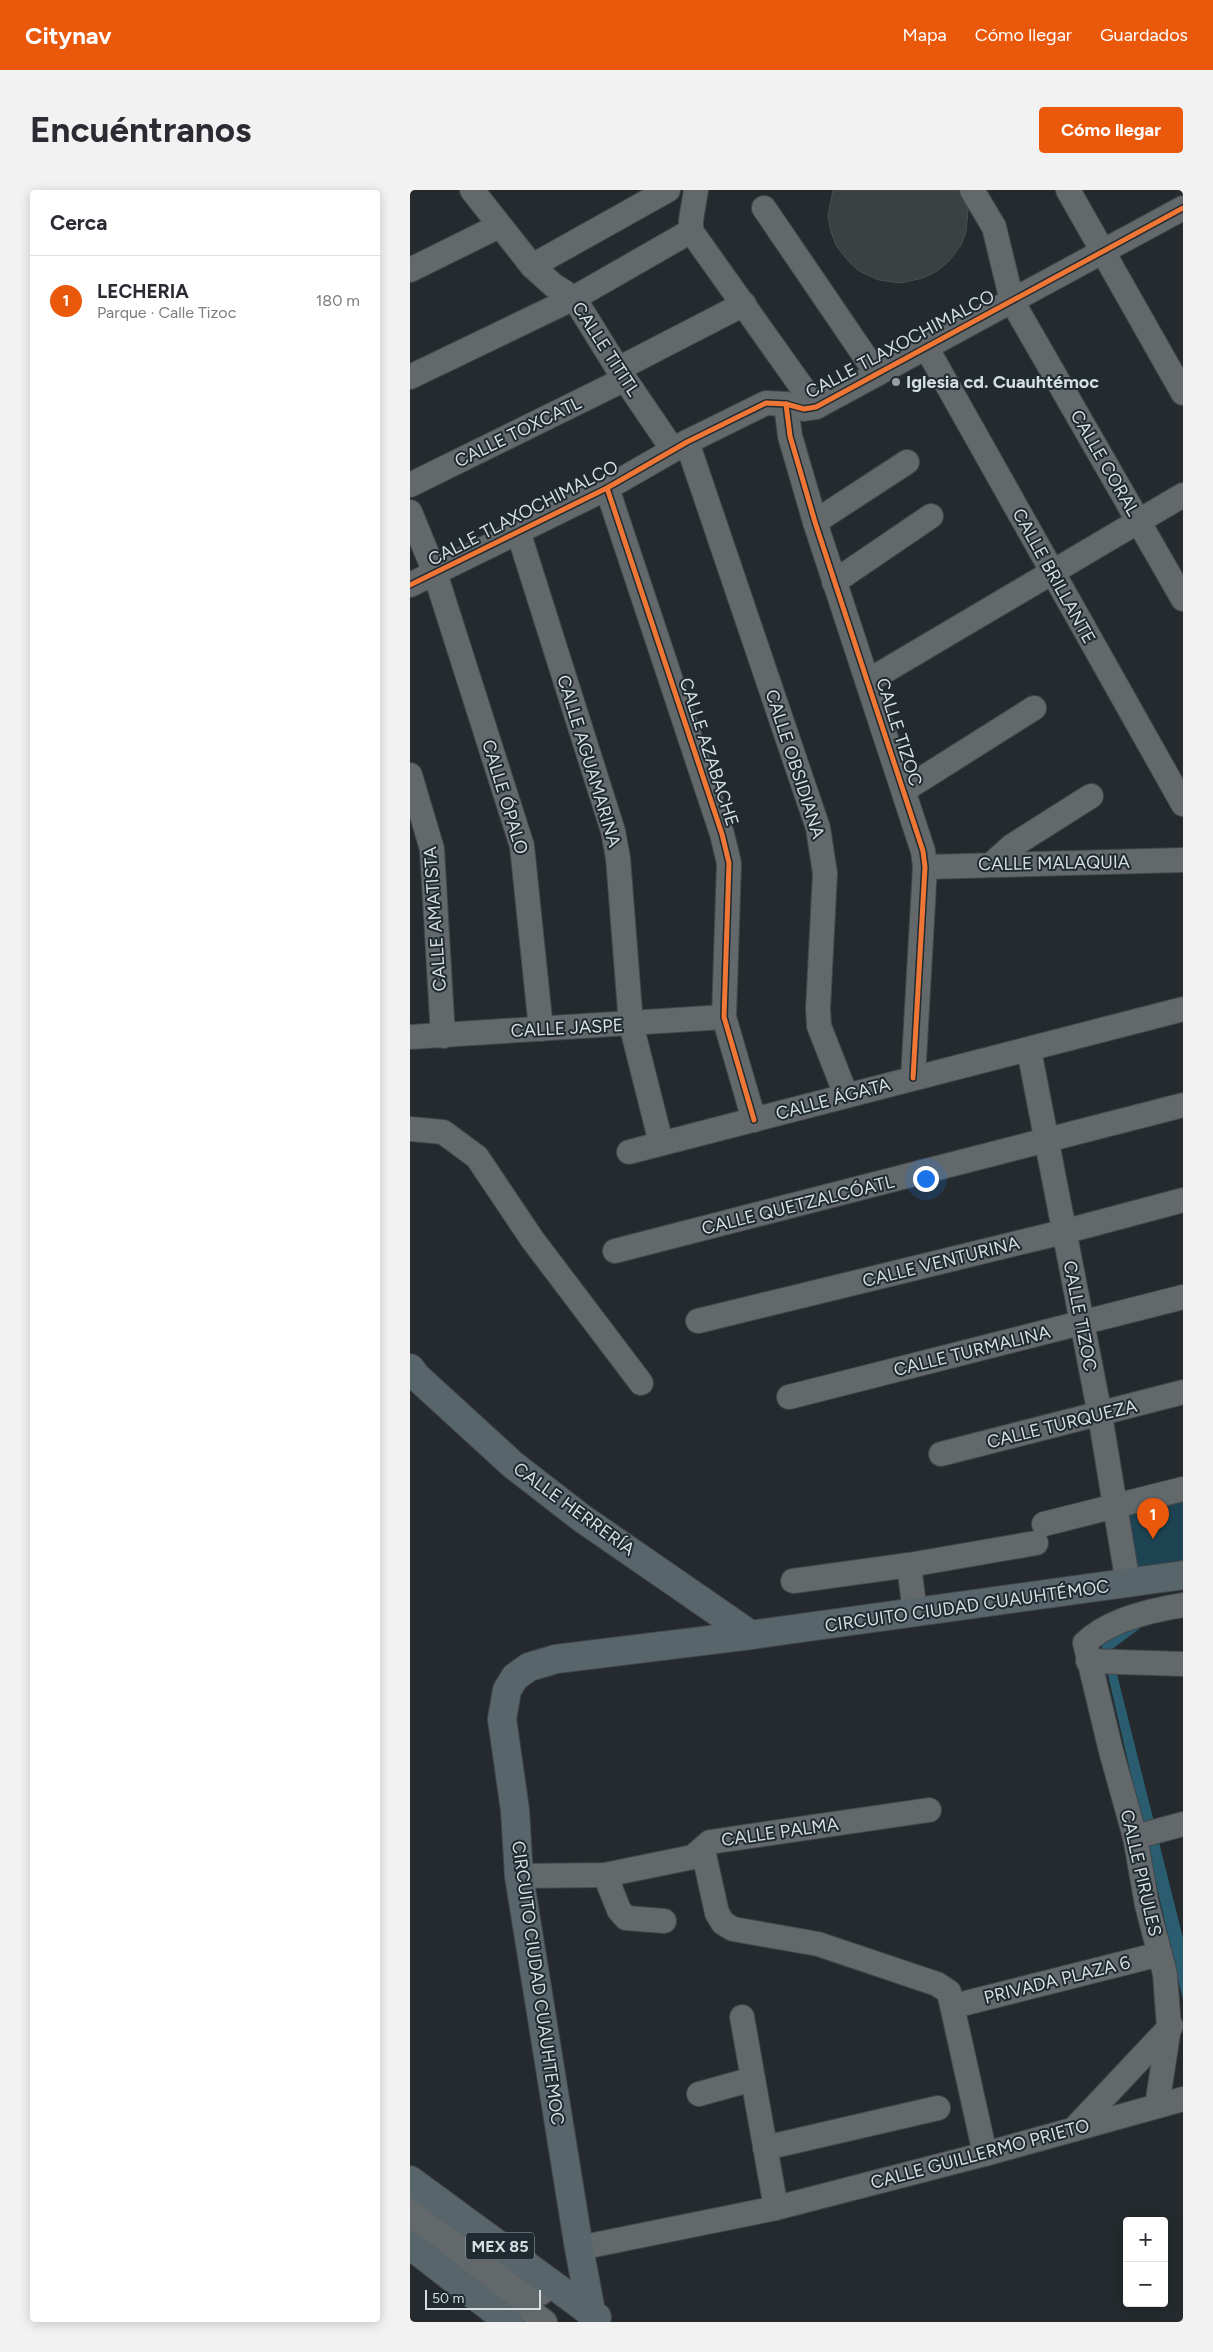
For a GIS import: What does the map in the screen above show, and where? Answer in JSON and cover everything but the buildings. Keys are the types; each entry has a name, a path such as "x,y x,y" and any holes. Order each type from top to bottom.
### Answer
{"main road":[{"name":"CALLE HERRERÍA","path":"410,1368 416,1376 512,1464 583,1518 751,1635"},
{"name":"CIRCUITO CIUDAD CUAUHTÉMOC","path":"751,1635 1183,1575"},
{"name":"CIRCUITO CIUDAD CUAUHTEMOC","path":"592,2319 519,1876 515,1810 502,1719 507,1690 515,1677 529,1667 556,1659 751,1635"},
{"name":"MEX 85","path":"410,2180 592,2319"},
{"name":"MEX 85","path":"410,2245 509,2322"}],"street":[{"name":"CALLE TITITL","path":"473,190 499,226 532,266 553,285 574,298 622,374 680,446"},
{"path":"532,266 668,190"},
{"path":"696,190 691,231 816,407"},
{"name":"CALLE CORAL","path":"972,190 994,228 1012,301 1183,599"},
{"path":"1068,190 1183,392"},
{"path":"1177,190 1183,202"},
{"path":"764,208 877,374"},
{"name":"CALLE TLAXOCHIMALCO","path":"410,585 607,488 680,446 766,403 786,404 804,409 816,407 1183,208"},
{"path":"410,270 499,226"},
{"path":"410,377 574,298 691,231"},
{"name":"CALLE TOXCATL","path":"410,485 622,374 744,304"},
{"name":"CALLE BRILLANTE","path":"926,346 1183,804"},
{"name":"CALLE TIZOC","path":"786,404 790,436 815,522 923,851 925,867 914,1078"},
{"name":"CALLE OBSIDIANA","path":"680,446 818,828 825,873 818,1018 819,1026 846,1095"},
{"path":"815,522 907,462"},
{"name":"CALLE AZABACHE","path":"607,488 722,834 729,863 724,1018 754,1120"},
{"path":"868,681 1183,495"},
{"name":"CALLE ÓPALO","path":"410,512 435,573 522,846 541,1029"},
{"path":"834,582 931,516"},
{"name":"CALLE AGUAMARINA","path":"518,531 613,831 618,858 631,1024 661,1143"},
{"path":"904,790 1034,708"},
{"name":"CALLE AMATISTA","path":"410,775 432,849 443,1036"},
{"path":"992,864 1012,846 1091,796"},
{"name":"CALLE MALAQUIA","path":"925,867 1183,860"},
{"name":"CALLE ÁGATA","path":"630,1152 1183,1009"},
{"name":"CALLE JASPE","path":"410,1037 724,1018"},
{"name":"CALLE TIZOC","path":"1029,1050 1045,1142 1100,1415 1128,1584"},
{"name":"CALLE QUETZALCÓATL","path":"616,1250 1045,1142 1183,1105"},
{"path":"410,1129 443,1132 477,1157 532,1239 641,1383"},
{"name":"CALLE VENTURINA","path":"698,1321 1063,1232 1183,1200"},
{"name":"CALLE TURMALINA","path":"789,1396 1082,1324 1183,1297"},
{"name":"CALLE TURQUEZA","path":"941,1454 1100,1415 1183,1392"},
{"path":"793,1581 909,1566 1040,1534 1116,1507 1183,1489"},
{"path":"909,1566 915,1613"},
{"path":"1183,1605 1148,1610 1095,1633 1098,1657 1183,1664"},
{"name":"CALLE PIRULES","path":"1098,1657 1146,1834 1147,1906 1178,2023 1157,2106"},
{"name":"CALLE PALMA","path":"519,1876 605,1875 693,1858 710,1842 929,1810"},
{"path":"1146,1834 1183,1824"},
{"path":"703,1850 717,1913 723,1923 733,1929 818,1944 937,1984 949,1992 954,2006 986,2154"},
{"path":"605,1875 619,1910 626,1918 664,1921"},
{"name":"PRIVADA PLAZA 6","path":"954,2006 1160,1954"},
{"path":"742,2017 776,2208"},
{"path":"1074,2129 1178,2023"},
{"path":"699,2094 753,2079"},
{"name":"CALLE GUILLERMO PRIETO","path":"579,2248 776,2208 986,2154 1183,2099"},
{"path":"765,2148 938,2108"},
{"path":"410,2197 592,2319"},
{"path":"410,2221 545,2322"}],"shaded area":[{"path":"1183,1486 1183,1572 1130,1579 1116,1505"},
{"path":"1159,1614 1111,1650 1183,1938 1183,2000 1100,1640"}],"cycle path":[{"path":"410,585 607,488 687,442 766,403 786,404 804,409 816,407 1183,208"},
{"path":"786,404 790,436 815,522 923,851 925,867 913,1078"},
{"path":"607,488 722,834 729,863 724,1017 754,1120"}],"place":[{"name":"Iglesia cd. Cuauhtémoc","path":"896,382"},
{"name":"LECHERIA","path":"1153,1539"}]}
